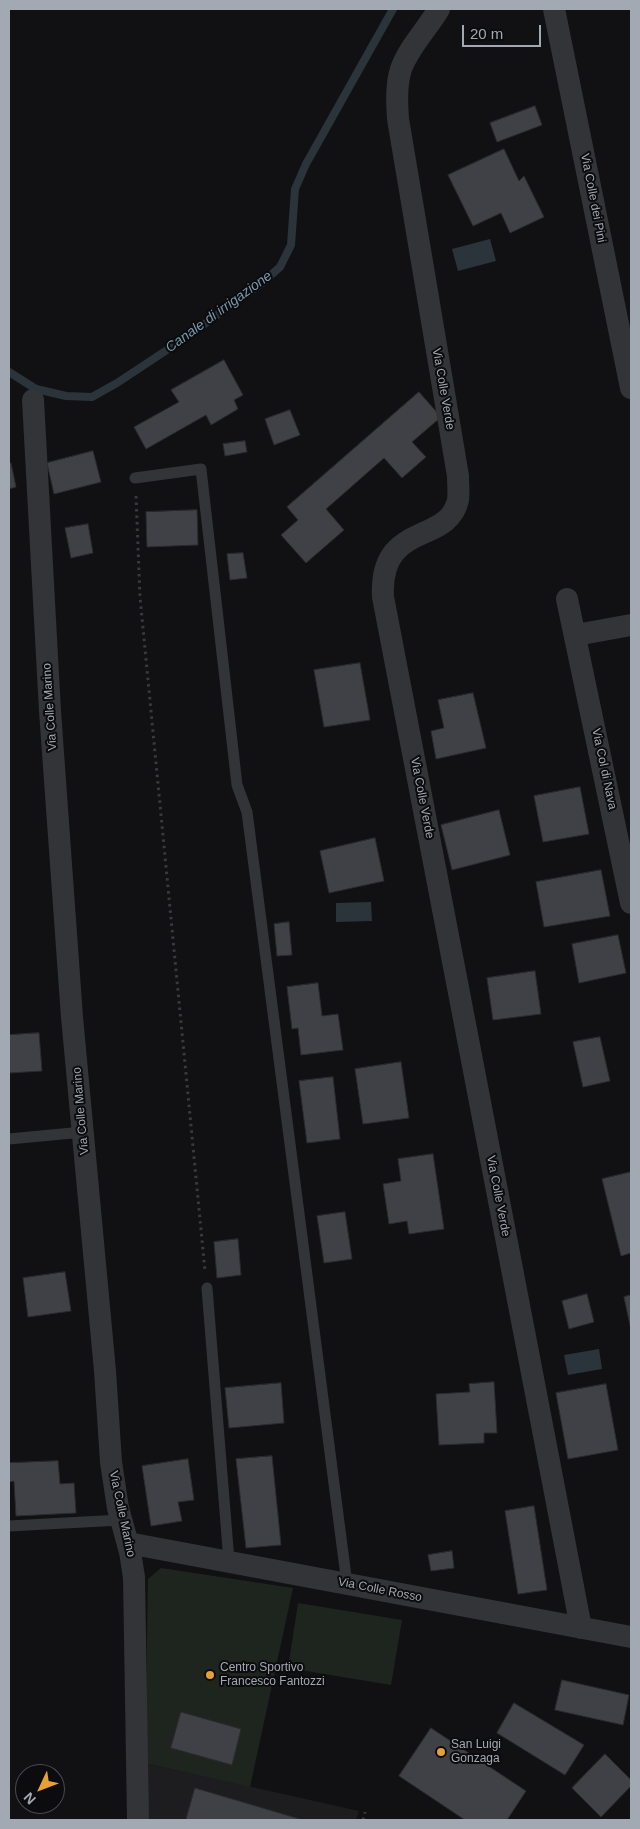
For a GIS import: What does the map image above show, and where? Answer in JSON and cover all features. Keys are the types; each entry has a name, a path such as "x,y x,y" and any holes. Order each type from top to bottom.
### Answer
{"street":[{"name":"Via Colle Verde","path":"439,9 401,69 397,105 459,491 458,501 453,512 445,520 397,547 384,574 383,597 581,1628"},
{"name":"Via Colle dei Pini","path":"554,9 631,388"},
{"name":"Via Colle Marino","path":"33,400 50,721 72,1017 105,1371 111,1462 121,1520 128,1543 134,1577 138,1820"},
{"name":"Via Col di Nava","path":"568,599 631,903"},
{"path":"576,635 631,625"},
{"name":"Via Colle Rosso","path":"128,1543 631,1637"}],"lane":[{"path":"135,478 201,469 237,785 247,812 348,1584"},
{"path":"9,1139 83,1132"},
{"path":"207,1288 229,1562"},
{"path":"9,1526 121,1520"}],"path":[{"path":"135,478 140,598 207,1288"},
{"path":"363,1820 365,1812"}],"shaded area":[{"path":"490,239 496,261 458,271 452,249"},
{"path":"371,902 372,921 336,922 336,903"},
{"path":"599,1349 602,1369 568,1375 564,1355"},
{"name":"Centro Sportivo Francesco Fantozzi","path":"161,1568 293,1588 250,1787 145,1763 148,1579"},
{"path":"298,1603 402,1620 391,1685 288,1668"},
{"path":"145,1763 359,1811 356,1820 146,1820"}],"building":[{"path":"535,106 542,125 497,142 490,123"},
{"path":"504,149 519,181 524,176 544,217 510,233 501,213 473,226 448,175"},
{"path":"224,360 243,395 234,400 238,409 211,425 206,415 146,449 134,427 179,402 171,390"},
{"path":"419,392 441,417 412,442 426,457 402,478 384,458 326,509 344,530 306,563 281,535 298,520 287,507"},
{"path":"290,410 300,435 274,445 265,419"},
{"path":"245,441 247,452 225,456 223,444"},
{"path":"93,451 101,482 54,494 47,463"},
{"path":"11,463 16,487 9,489 9,464"},
{"path":"197,510 198,545 147,547 146,512"},
{"path":"88,524 93,553 71,558 65,528"},
{"path":"243,553 247,578 230,580 227,554"},
{"path":"360,663 370,720 324,727 314,670"},
{"path":"473,693 486,748 436,759 431,731 444,728 438,700"},
{"path":"580,787 589,834 543,842 534,796"},
{"path":"499,810 510,855 452,870 441,825"},
{"path":"375,838 384,881 329,893 320,851"},
{"path":"601,870 610,916 544,927 536,882"},
{"path":"289,922 292,955 277,956 274,924"},
{"path":"618,935 626,973 579,983 572,944"},
{"path":"535,971 541,1014 493,1020 487,978"},
{"path":"318,983 322,1016 338,1014 343,1050 301,1055 298,1028 292,1029 287,987"},
{"path":"39,1033 42,1071 9,1073 9,1035"},
{"path":"600,1037 610,1081 583,1087 573,1042"},
{"path":"401,1062 409,1118 363,1124 355,1069"},
{"path":"333,1077 340,1139 307,1143 299,1081"},
{"path":"433,1154 444,1229 409,1234 407,1221 389,1224 383,1184 401,1181 398,1159"},
{"path":"631,1172 631,1253 621,1256 602,1179"},
{"path":"345,1212 352,1259 324,1263 317,1216"},
{"path":"238,1239 241,1275 217,1278 214,1242"},
{"path":"65,1272 71,1311 28,1317 23,1278"},
{"path":"587,1294 594,1322 569,1329 562,1301"},
{"path":"631,1295 631,1330 624,1297"},
{"path":"494,1382 497,1433 484,1433 484,1443 439,1445 436,1394 470,1392 469,1384"},
{"path":"281,1383 284,1423 229,1428 225,1388"},
{"path":"606,1384 618,1450 568,1459 556,1393"},
{"path":"272,1456 281,1545 246,1548 236,1459"},
{"path":"188,1459 194,1500 178,1502 182,1521 151,1526 142,1466"},
{"path":"58,1461 60,1484 74,1483 76,1513 16,1516 14,1481 9,1482 9,1463"},
{"path":"534,1506 547,1590 518,1594 505,1511"},
{"path":"452,1551 454,1568 431,1571 428,1555"},
{"path":"562,1680 629,1695 623,1725 555,1710"},
{"path":"514,1703 584,1745 565,1775 497,1733"},
{"path":"181,1712 241,1729 232,1765 171,1748"},
{"name":"San Luigi Gonzaga","path":"431,1728 526,1791 507,1820 465,1820 399,1776"},
{"path":"605,1754 631,1780 631,1786 601,1817 572,1788"},
{"path":"195,1788 303,1820 186,1820"}],"waterway":[{"name":"Canale di irrigazione","path":"9,372 36,389 66,396 92,397 117,383 185,338 262,283 280,267 291,245 295,189 306,164 393,9"}],"place":[{"name":"Centro Sportivo Francesco Fantozzi","path":"210,1675"},
{"name":"San Luigi Gonzaga","path":"441,1752"}]}
